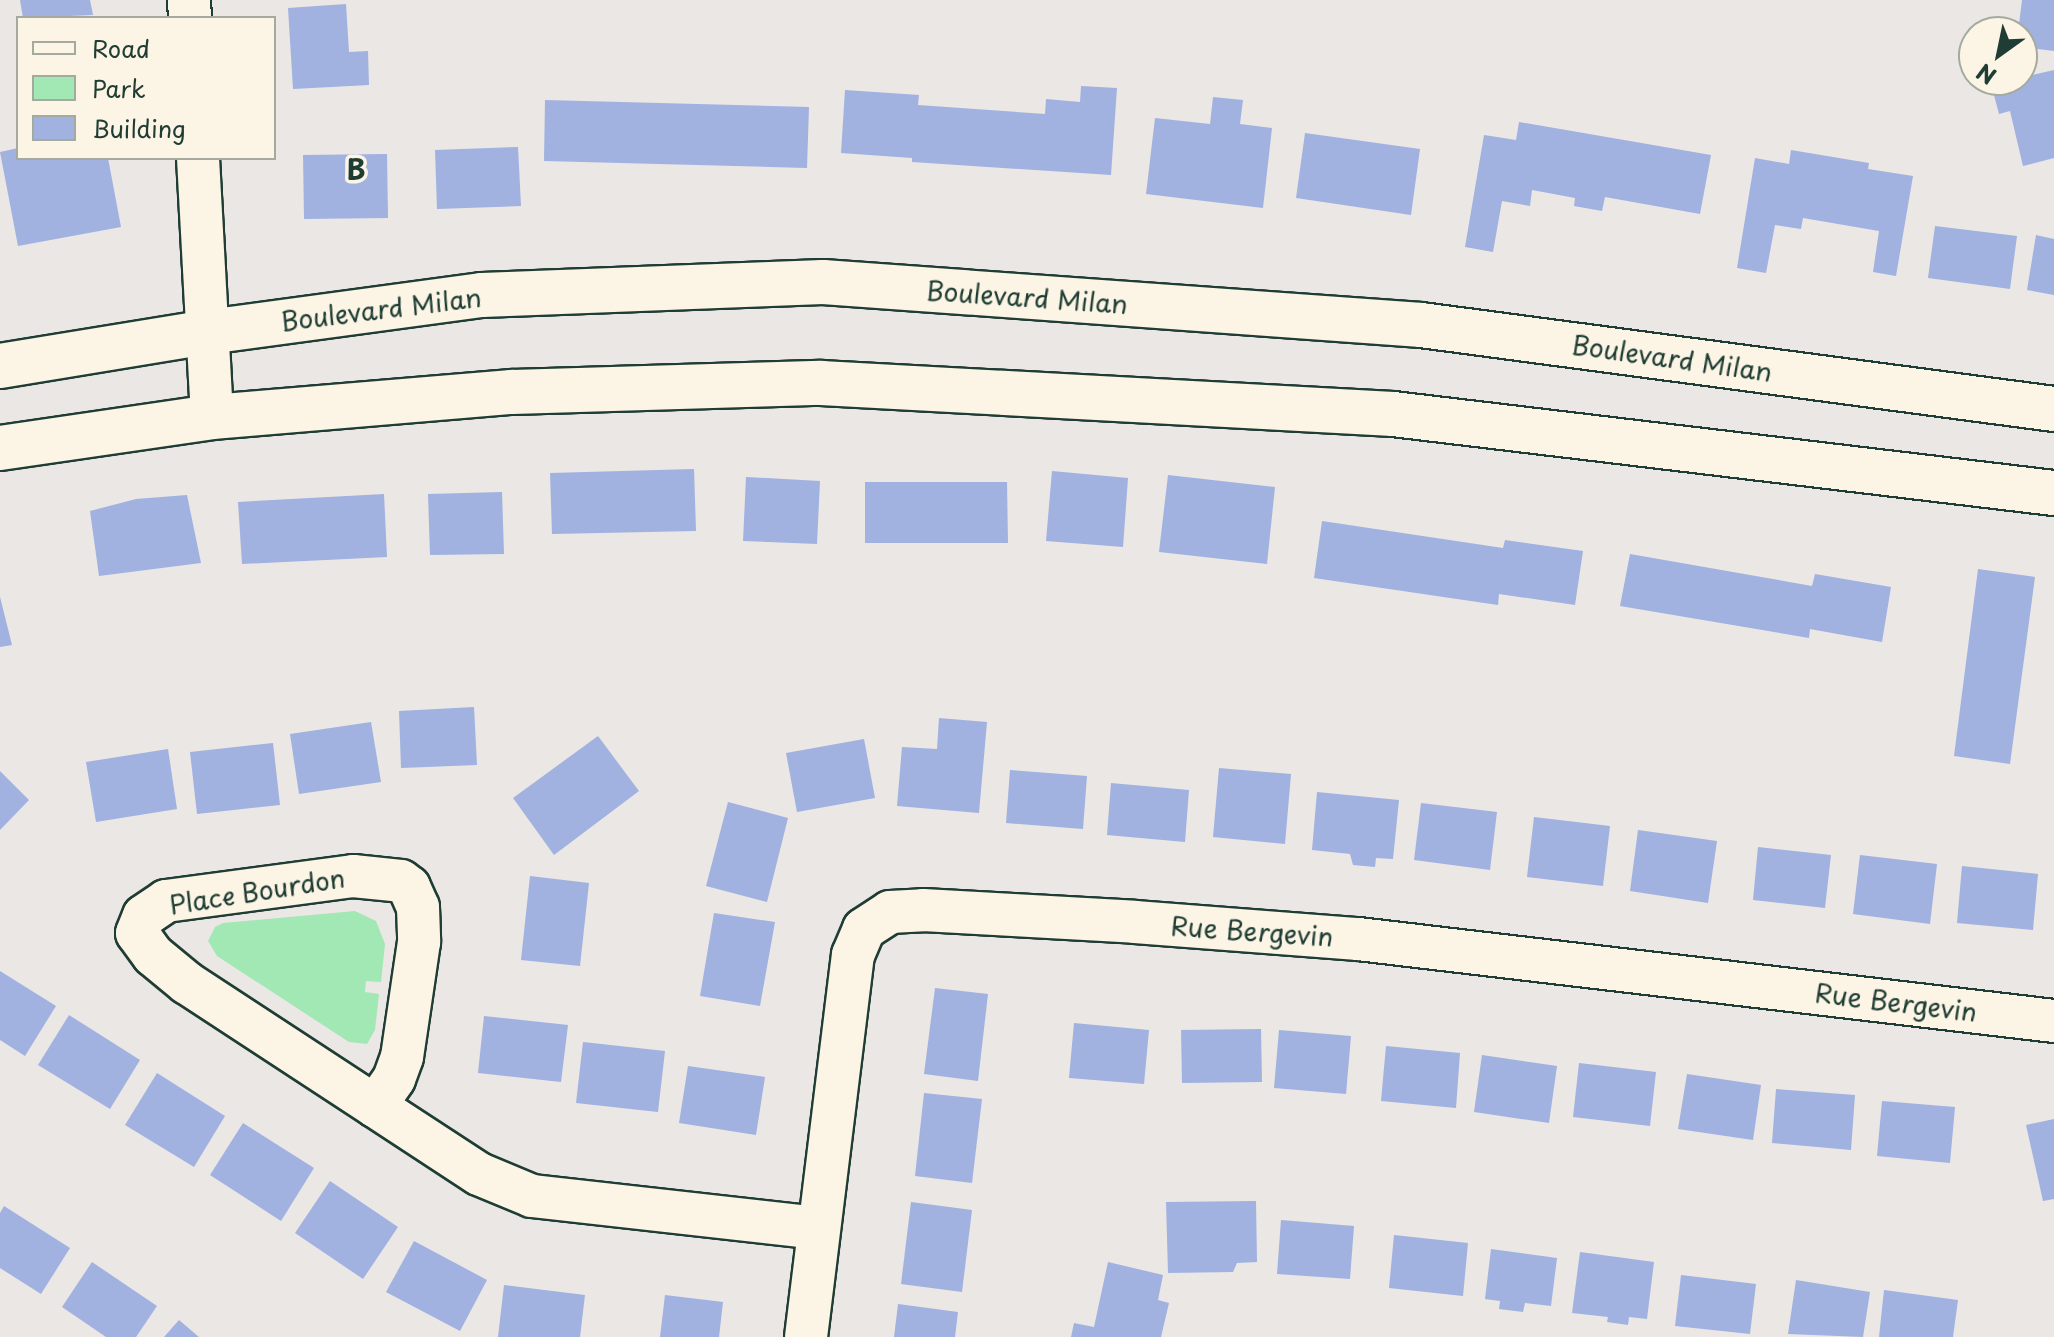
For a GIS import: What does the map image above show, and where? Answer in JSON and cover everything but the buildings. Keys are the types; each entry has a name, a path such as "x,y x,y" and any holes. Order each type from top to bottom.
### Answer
{"main road":[{"name":"Boulevard Milan","path":"0,366 208,332 482,295 823,282 1421,325 2054,409"},
{"path":"0,448 212,417 512,392 821,383 1393,414 2054,493"}],"street":[{"path":"198,160 212,417"},
{"name":"Place Bourdon","path":"375,1106 394,1079 402,1057 420,922 418,907 409,887 391,877 367,875 194,896 154,907 138,923 140,941 187,983 375,1106 479,1174 532,1196 818,1228"},
{"name":"Rue Bergevin","path":"806,1337 853,955 864,929 890,912 923,910 1104,920 1358,939 2054,1021"}],"green space":[{"path":"355,911 376,921 385,944 381,982 366,981 365,992 379,994 375,1030 367,1044 349,1042 217,956 208,941 215,927 223,923"}],"district":[{"name":"B","path":"356,169"}]}
